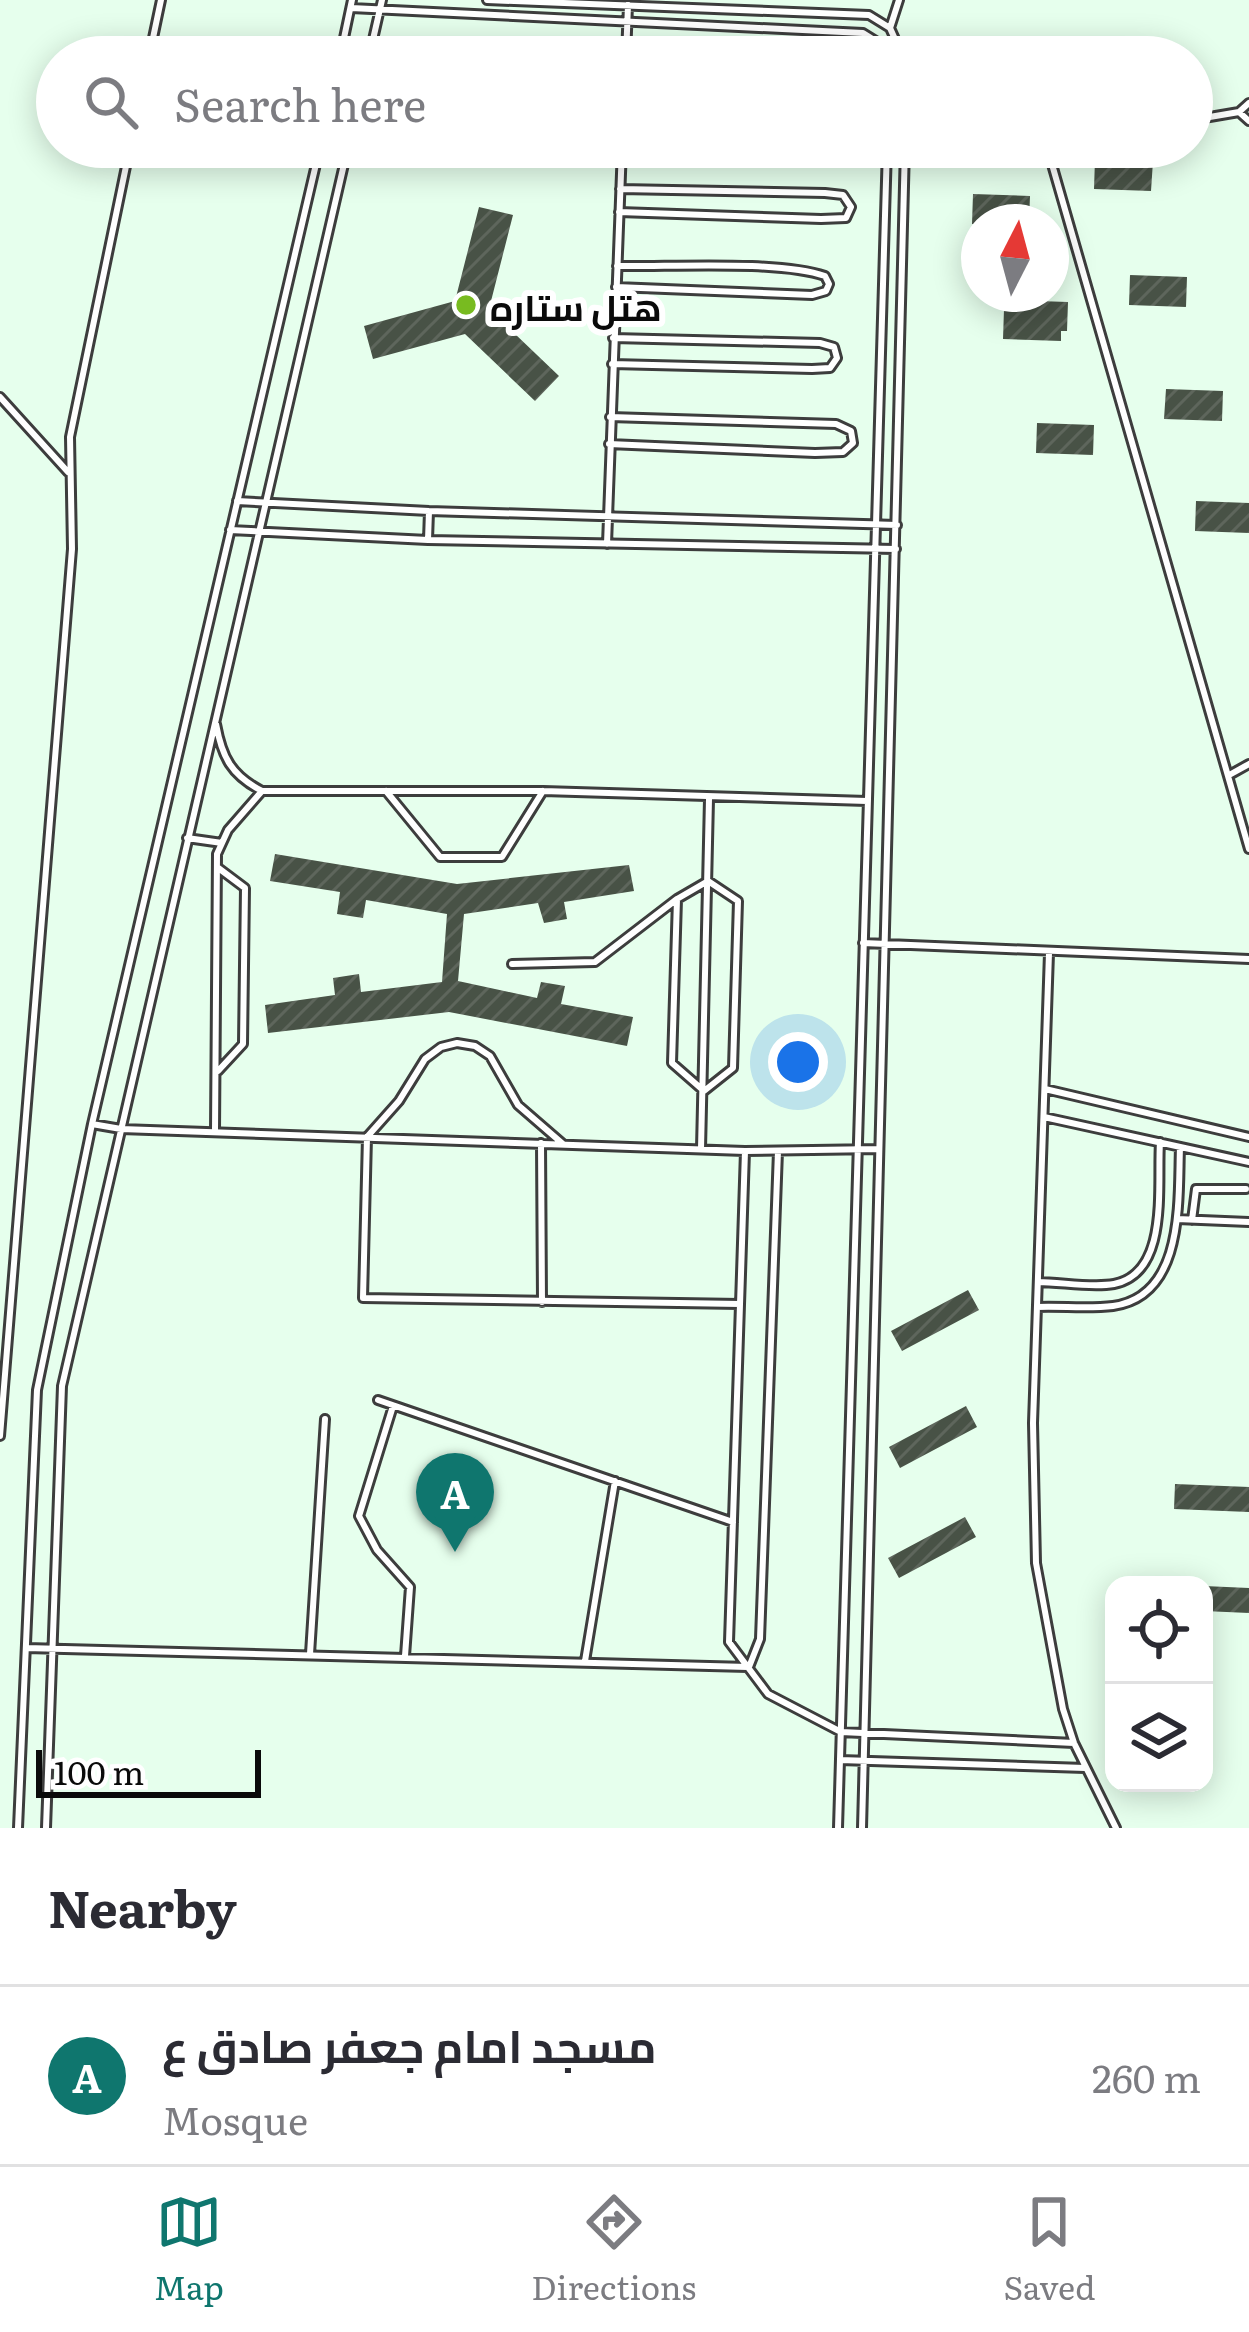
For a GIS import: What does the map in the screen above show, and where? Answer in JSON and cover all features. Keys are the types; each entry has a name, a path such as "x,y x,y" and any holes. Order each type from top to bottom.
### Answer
{"lane":[{"path":"153,36 161,0"},
{"path":"373,36 382,0"},
{"path":"487,0 868,15 890,28 893,36"},
{"path":"890,28 899,0"},
{"path":"345,36 352,4 379,11 868,36"},
{"path":"627,36 628,4"},
{"path":"1213,116 1239,112 1249,103"},
{"path":"1239,112 1249,121"},
{"path":"0,1436 72,549 70,437 126,168"},
{"path":"18,1828 37,1390 92,1124 315,168"},
{"path":"46,1828 62,1386 343,168"},
{"path":"607,544 621,168"},
{"path":"838,1828 886,168"},
{"path":"862,1828 905,168"},
{"path":"1053,168 1249,849"},
{"path":"619,212 821,219 845,218 851,207 844,195 825,193 620,189"},
{"path":"616,266 795,270 825,276 830,284 826,291 812,295 616,287"},
{"path":"612,364 812,369 830,368 837,358 834,347 820,343 614,338"},
{"path":"0,397 70,475"},
{"path":"609,444 815,453 843,452 853,443 851,431 836,424 610,417"},
{"path":"237,501 897,524"},
{"path":"428,539 429,511"},
{"path":"230,530 896,549"},
{"path":"215,720 221,753 232,770 262,791 543,791 867,801"},
{"path":"1230,774 1249,764"},
{"path":"385,789 440,857 502,857 543,791"},
{"path":"215,1132 217,867 222,843 262,791"},
{"path":"701,1149 709,799"},
{"path":"187,838 222,843"},
{"path":"215,1073 243,1043 245,888 217,867"},
{"path":"512,964 595,962 677,899 709,881"},
{"path":"704,1091 733,1068 739,901 709,881"},
{"path":"677,899 672,1064 704,1091"},
{"path":"863,943 1249,959"},
{"path":"1049,953 1033,1423 1036,1563 1063,1709 1085,1768 1116,1828"},
{"path":"563,1144 518,1105 490,1056 475,1046 457,1043 425,1059 399,1101 367,1137 363,1298 740,1304"},
{"path":"1045,1089 1249,1137"},
{"path":"1044,1117 1249,1162"},
{"path":"92,1124 122,1129 745,1151 880,1148"},
{"path":"1038,1282 1113,1284 1133,1276 1149,1261 1160,1142"},
{"path":"541,1143 542,1302"},
{"path":"1037,1306 1117,1306 1147,1292 1163,1274 1177,1220 1180,1147"},
{"path":"745,1151 729,1642 768,1694 841,1732 1074,1743"},
{"path":"748,1667 760,1639 778,1151"},
{"path":"1192,1220 1196,1189 1246,1189"},
{"path":"1177,1220 1249,1222"},
{"path":"378,1400 733,1522"},
{"path":"393,1406 358,1516 377,1550 410,1587 405,1657"},
{"path":"310,1654 326,1419"},
{"path":"584,1662 614,1481"},
{"path":"26,1648 748,1667"},
{"path":"840,1760 1085,1768"}],"building":[{"path":"1095,168 1153,168 1151,191 1094,189"},
{"path":"973,194 1030,196 1030,204 973,204"},
{"name":"هتل ستاره","path":"479,207 513,215 489,309 559,376 535,401 465,334 373,359 364,326 455,301"},
{"path":"1130,275 1187,277 1186,307 1129,305"},
{"path":"1004,312 1068,312 1067,331 1061,331 1061,341 1003,339"},
{"path":"1166,389 1223,391 1222,421 1164,419"},
{"path":"1037,423 1094,425 1093,455 1036,453"},
{"path":"1196,501 1249,503 1249,533 1195,531"},
{"path":"275,854 457,884 629,865 634,891 564,902 567,919 544,923 538,903 464,914 458,981 537,998 541,982 565,986 561,1004 633,1017 627,1046 449,1012 268,1033 265,1005 335,995 333,978 359,974 361,992 442,982 447,914 366,900 363,918 337,914 340,892 270,881"},
{"path":"968,1290 979,1310 902,1351 891,1331"},
{"path":"966,1406 977,1427 900,1468 889,1447"},
{"path":"1175,1484 1249,1487 1249,1512 1174,1509"},
{"path":"965,1517 976,1537 899,1578 888,1558"},
{"path":"1213,1586 1249,1588 1249,1613 1213,1611"}],"place":[{"name":"هتل ستاره","path":"466,305"},
{"name":"مسجد امام جعفر صادق ع","path":"455,1552"}]}
